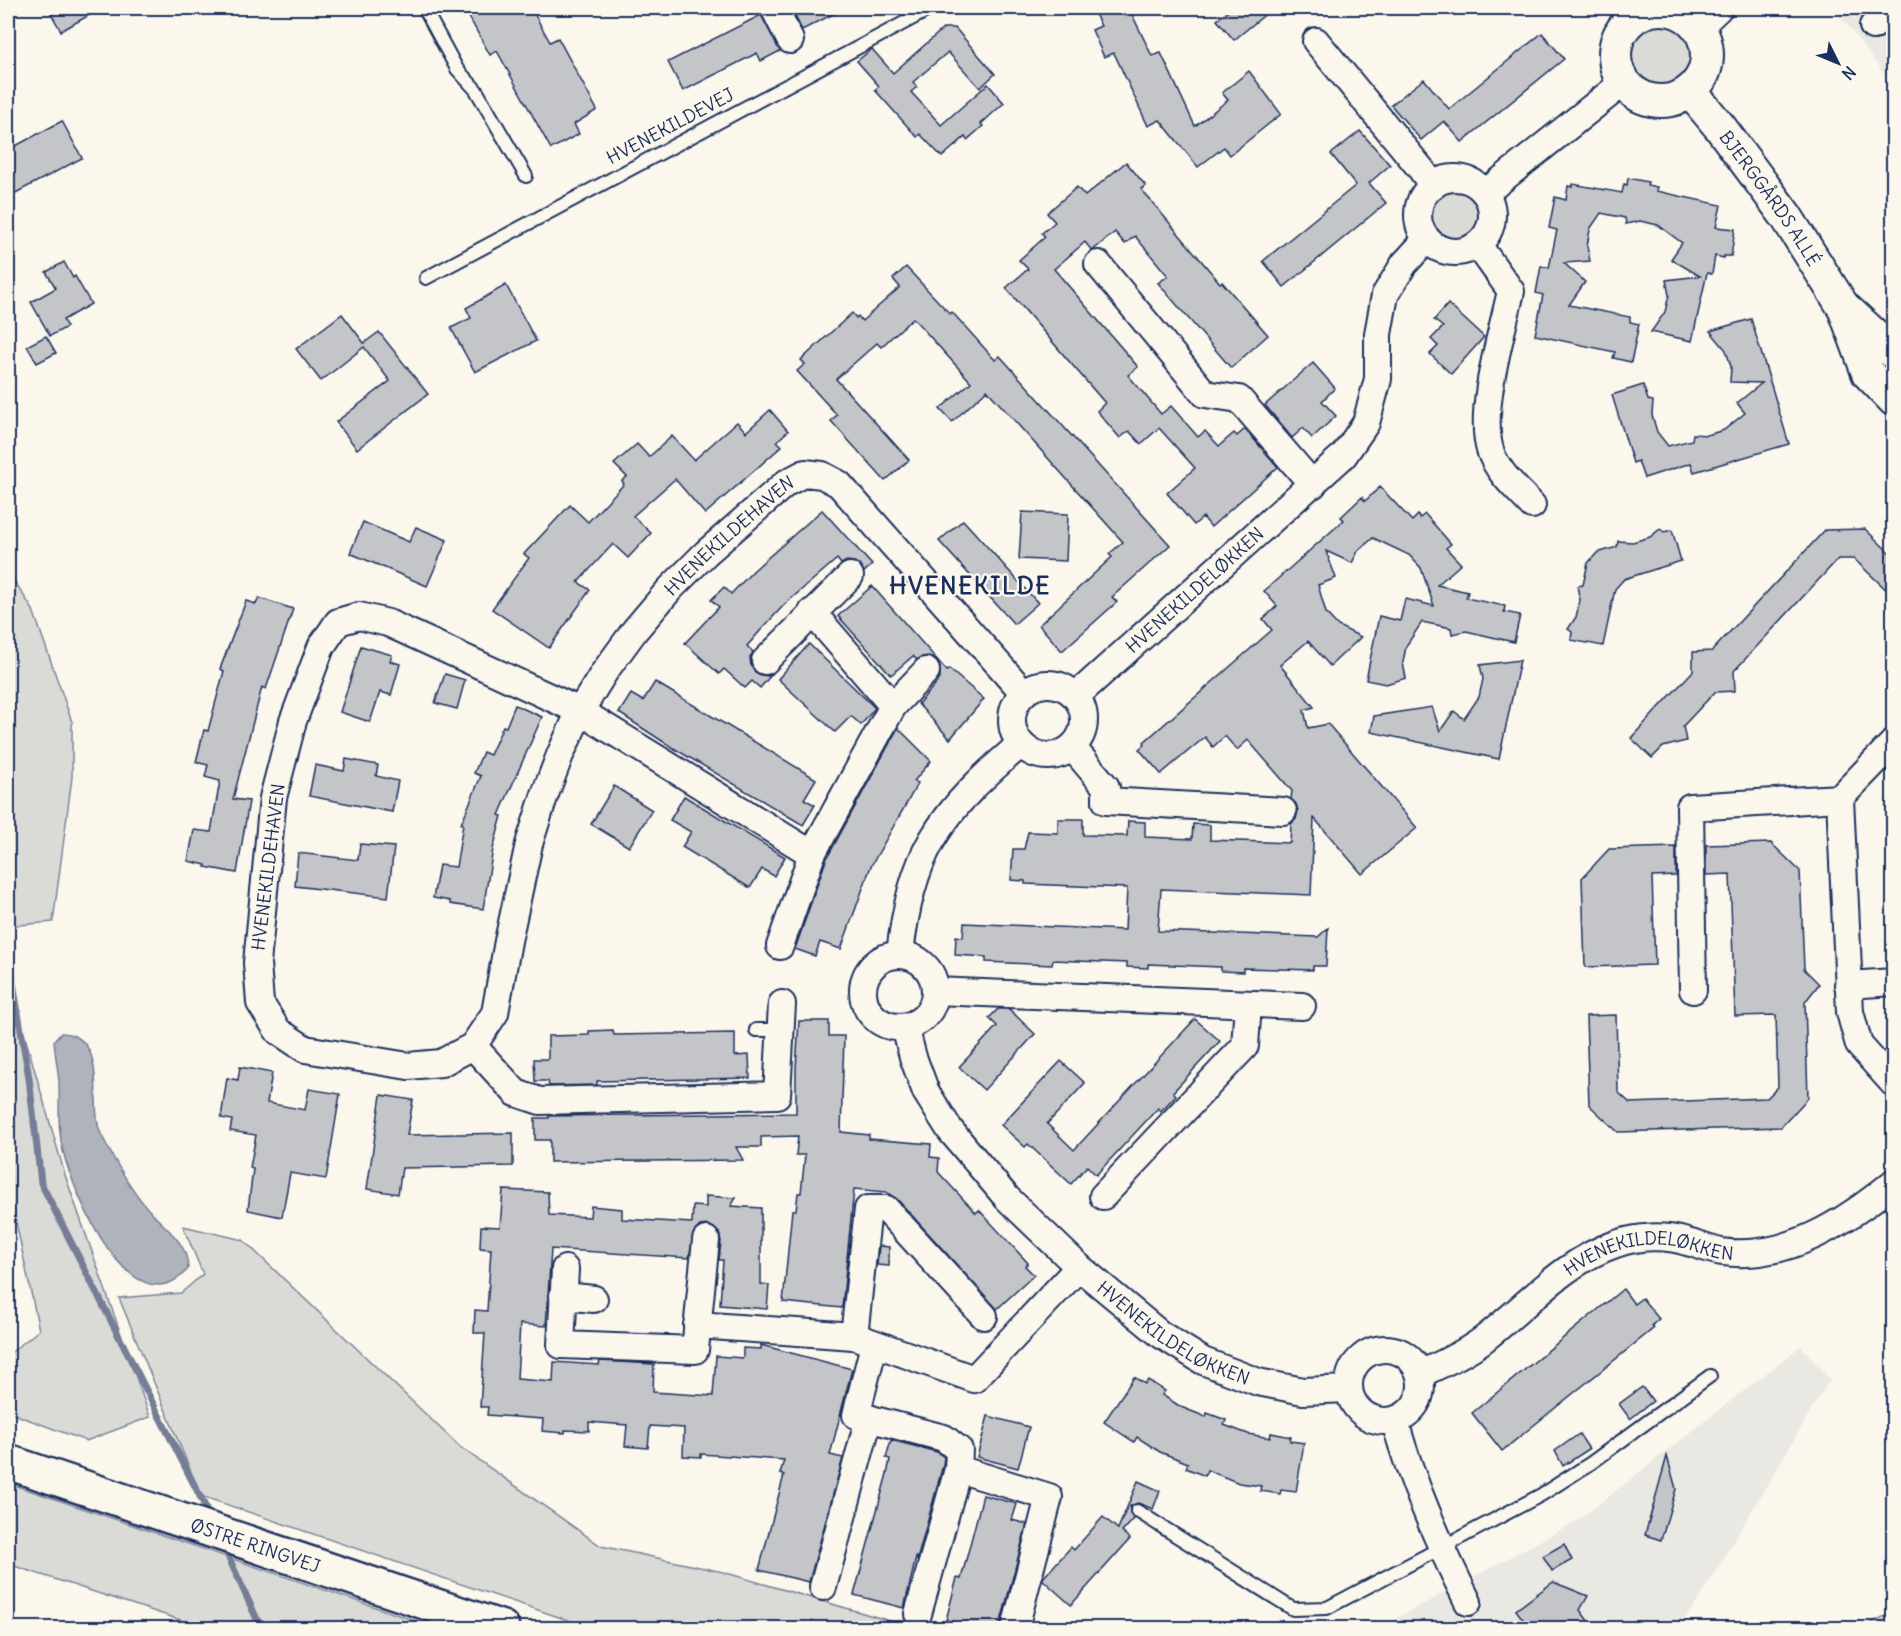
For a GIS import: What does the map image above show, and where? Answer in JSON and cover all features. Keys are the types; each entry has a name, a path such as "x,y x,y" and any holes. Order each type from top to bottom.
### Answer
{"main road":[{"name":"ØSTRE RINGVEJ","path":"8,1462 502,1629"}],"street":[{"path":"774,8 790,40"},
{"path":"1874,26 1893,9"},
{"path":"1667,10 1688,18 1708,18 1705,40 1706,68 1700,81 1690,91 1677,99 1662,101 1648,99 1635,93 1624,82 1615,56 1617,42 1628,13 1667,10"},
{"path":"1316,41 1433,186"},
{"path":"1485,193 1624,82"},
{"name":"BJERGGÅRDS ALLÉ","path":"1690,91 1720,127 1786,216 1844,308 1868,373 1893,399"},
{"path":"1454,178 1466,180 1485,193 1490,203 1491,226 1478,245 1468,250 1446,251 1436,247 1427,239 1418,218 1424,195 1433,186 1443,180 1454,178"},
{"name":"HVENEKILDELØKKEN","path":"1076,696 1344,455 1366,423 1378,379 1378,334 1385,295 1404,264 1427,239"},
{"path":"1478,245 1511,291 1488,402 1486,429 1491,452 1502,474 1532,505"},
{"path":"1098,264 1205,394 1239,399 1313,485"},
{"name":"BJERGGÅRDS ALLÉ","path":"1844,308 1893,353"},
{"name":"HVENEKILDEHAVEN","path":"812,854 580,711 388,623 359,616 338,622 321,646 293,722 273,798 257,963 260,1003 278,1031 305,1049 408,1066 441,1063 473,1046 495,1013 529,844 543,796 580,711 635,630 669,590 706,553 786,483 805,473 822,475 839,484 1024,693"},
{"path":"765,662 850,576"},
{"path":"812,612 893,706"},
{"path":"780,946 812,854 893,706 926,671"},
{"path":"1045,683 1056,684 1067,688 1076,696 1082,705 1084,728 1072,747 1063,753 1040,756 1029,752 1014,735 1012,712 1016,702 1033,686 1045,683"},
{"path":"1693,990 1690,807 1840,798 1893,742"},
{"path":"900,955 903,926 914,881 932,840 958,804 994,767 1021,744"},
{"path":"1072,747 1106,787 1106,801 1283,811"},
{"path":"1840,798 1850,1012 1859,1046 1893,1084"},
{"path":"900,955 921,962 933,980 935,991 930,1010 915,1024 905,1027 884,1024 868,1010 864,1000 865,978 871,969 879,961 900,955"},
{"path":"1848,985 1893,982"},
{"path":"935,991 1302,1006"},
{"path":"473,1046 516,1093 540,1101 777,1095 782,1004"},
{"path":"1103,1196 1245,1046 1248,1004"},
{"name":"HVENEKILDELØKKEN","path":"905,1027 926,1092 950,1130 1007,1197 1079,1267 1160,1334 1203,1361 1258,1382 1303,1391 1348,1389"},
{"name":"HVENEKILDELØKKEN","path":"1420,1374 1446,1364 1483,1340 1575,1265 1616,1244 1653,1237 1685,1241 1719,1252 1745,1254 1779,1250 1827,1229 1893,1182"},
{"path":"918,1614 958,1469 959,1450 944,1438 855,1414 864,1340 868,1209 886,1209 984,1316"},
{"path":"565,1269 561,1345 695,1350 706,1240"},
{"path":"697,1325 864,1340 974,1379 1079,1267"},
{"path":"563,1296 594,1299"},
{"path":"1377,1349 1390,1349 1403,1353 1413,1362 1420,1374 1422,1388 1418,1403 1408,1414 1395,1421 1379,1422 1364,1416 1353,1404 1348,1389 1355,1364 1365,1355 1377,1349"},
{"path":"823,1587 869,1418"},
{"path":"1395,1421 1405,1456 1441,1547 1468,1602"},
{"path":"958,1469 1049,1497 1016,1629"}],"lane":[{"path":"424,8 457,69 476,90 526,176"},
{"name":"HVENEKILDEVEJ","path":"426,278 932,8"},
{"path":"756,1030 781,1030"},
{"path":"1137,1511 1293,1609 1327,1608 1541,1495 1592,1462 1710,1376"}],"shaded area":[{"path":"1834,8 1893,8 1893,85"},
{"path":"1653,21 1675,25 1686,35 1693,47 1693,60 1689,71 1670,87 1658,89 1646,86 1636,77 1627,60 1628,45 1632,38"},
{"path":"1452,189 1470,195 1482,211 1474,229 1462,237 1450,237 1439,231 1431,221 1430,209 1436,198"},
{"path":"8,571 33,610 72,722 72,777 53,922 8,926"},
{"path":"8,978 65,1175 150,1417 86,1441 8,1412 8,1355 39,1330 8,1185"},
{"path":"61,1033 77,1037 87,1046 95,1074 96,1107 101,1134 135,1192 184,1250 188,1269 167,1284 146,1283 126,1270 108,1249 79,1196 63,1151 60,1133 59,1082 54,1041"},
{"path":"183,1226 243,1240 460,1447 601,1546 723,1572 914,1628 591,1628 201,1496 119,1298 181,1293 203,1274"},
{"path":"1801,1346 1830,1379 1698,1601 1677,1628 1379,1628 1577,1521"},
{"path":"8,1483 437,1628 205,1628 8,1564"},
{"path":"1893,1612 1893,1628 1861,1628"}],"building":[{"path":"48,8 102,8 61,31"},
{"path":"464,8 531,8 550,42 558,38 597,110 574,124 579,134 551,149 497,51 490,55"},
{"path":"791,8 845,8 802,30"},
{"path":"1092,8 1129,8 1152,56 1161,53 1195,126 1228,100 1222,93 1249,71 1281,114 1230,155 1224,147 1198,167 1160,120 1148,126 1114,53 1104,57 1092,30 1101,26"},
{"path":"1232,8 1273,8 1234,40 1217,20"},
{"path":"761,15 780,51 761,61 757,53 683,91 668,62"},
{"path":"944,28 955,28 995,74 980,88 948,52 913,82 917,87 911,92 941,125 988,84 1004,103 967,140 965,137 942,157 920,134 917,137 875,90 879,86 857,61 872,49 893,73"},
{"path":"1542,33 1564,59 1462,142 1444,121 1421,140 1391,105 1424,79 1449,109"},
{"path":"62,121 82,158 8,197 8,150"},
{"path":"1360,131 1390,165 1369,183 1386,203 1284,287 1263,261 1356,185 1331,154"},
{"path":"1126,162 1146,186 1141,189 1220,283 1222,282 1268,335 1231,368 1158,283 1168,276 1135,236 1125,244 1115,232 1092,251 1085,242 1054,269 1138,367 1128,375 1161,414 1171,406 1198,437 1205,431 1219,446 1234,433 1237,436 1245,429 1278,467 1211,527 1203,517 1194,525 1167,493 1195,468 1159,428 1141,444 1129,431 1120,438 1097,411 1105,403 1006,288 1028,269 1019,260 1045,237 1042,233 1055,222 1047,213 1077,187 1085,196"},
{"path":"1628,178 1648,182 1647,185 1657,187 1656,191 1721,205 1716,227 1735,229 1731,256 1724,256 1724,258 1715,256 1712,274 1707,273 1692,341 1651,332 1665,312 1669,295 1666,280 1700,276 1671,259 1682,243 1658,225 1640,221 1626,224 1625,218 1601,213 1590,229 1587,246 1590,261 1564,263 1585,282 1569,305 1630,317 1630,322 1639,324 1631,362 1613,358 1615,352 1535,335 1543,295 1536,293 1541,266 1549,268 1557,230 1549,228 1555,197 1566,200 1568,186 1572,187 1573,184 1622,193"},
{"path":"64,262 91,304 63,320 67,327 50,336 31,302 56,288 46,272"},
{"path":"906,267 950,314 952,312 995,360 1000,356 1170,545 1112,597 1117,602 1062,651 1039,625 1112,557 1109,554 1123,542 987,390 952,422 940,409 971,382 913,318 881,347 877,343 836,379 909,460 885,481 831,421 837,415 797,371 805,364 801,360 852,313 862,321 900,287 893,279"},
{"path":"506,285 536,341 475,372 451,328 471,318 466,308"},
{"path":"1448,304 1484,337 1451,374 1430,354 1438,346 1431,339 1443,327 1434,320"},
{"path":"342,314 364,343 379,332 428,394 357,449 336,422 390,381 364,347 321,381 296,349"},
{"path":"1751,319 1789,444 1694,472 1691,463 1644,478 1638,461 1633,463 1612,395 1643,385 1648,400 1653,401 1652,415 1657,432 1668,446 1692,440 1693,434 1707,435 1724,430 1745,413 1737,403 1762,383 1730,382 1731,367 1726,350 1710,331"},
{"path":"46,336 56,353 37,363 27,346"},
{"path":"1313,363 1335,388 1322,401 1336,416 1312,438 1303,428 1292,438 1265,405"},
{"path":"770,410 788,431 777,441 782,446 705,514 675,479 633,516 651,533 628,558 613,544 578,582 590,590 549,648 492,609 529,558 524,554 570,505 588,522 624,484 622,481 627,477 614,464 637,444 649,457 672,436 694,460 737,422 746,432"},
{"path":"1380,487 1412,521 1418,515 1420,518 1425,514 1451,544 1446,548 1461,564 1437,585 1468,592 1466,598 1505,606 1504,612 1520,615 1514,642 1466,631 1452,634 1451,628 1422,622 1406,646 1403,663 1406,678 1386,684 1366,680 1379,616 1400,621 1405,599 1434,606 1421,568 1409,555 1373,538 1358,551 1352,563 1326,551 1336,578 1318,585 1326,613 1338,626 1361,637 1330,666 1308,641 1280,665 1314,707 1304,710 1308,728 1328,724 1417,828 1362,874 1314,818 1311,895 1161,889 1158,931 1318,937 1328,928 1326,966 1313,966 1313,970 1243,968 1243,972 1221,971 1221,967 1148,964 1148,968 1127,967 1127,963 1053,960 1052,965 986,962 986,957 955,955 956,936 963,937 964,923 1125,930 1127,888 1025,884 1025,881 1011,880 1013,849 1024,849 1028,832 1058,833 1058,819 1083,819 1083,835 1127,836 1128,821 1145,822 1145,837 1192,839 1193,824 1210,825 1210,840 1290,843 1291,824 1296,819 1298,811 1291,799 1292,791 1248,740 1237,750 1225,736 1213,747 1205,737 1161,774 1139,749 1145,744 1144,742 1272,630 1263,619 1277,606 1264,591 1344,520 1341,517 1362,497 1365,501"},
{"path":"822,510 872,565 864,572 861,566 854,562 847,561 841,564 837,559 784,605 747,646 753,652 750,658 755,672 768,676 773,673 760,688 752,681 745,688 724,669 719,674 685,643 719,607 711,600 724,587 731,594 754,570"},
{"path":"1022,512 1068,514 1066,561 1019,559"},
{"path":"963,520 1038,603 1014,624 939,541"},
{"path":"363,522 409,542 416,527 447,540 427,586 350,553"},
{"path":"1660,529 1664,532 1672,530 1681,561 1624,579 1615,589 1603,646 1571,640 1572,632 1568,629 1576,617 1580,600 1577,586 1583,585 1588,563 1597,553 1617,547 1618,541 1633,542 1650,537"},
{"path":"1865,529 1893,556 1893,596 1854,559 1838,559 1734,671 1735,691 1715,692 1683,726 1686,741 1663,747 1652,758 1631,738 1693,671 1693,652 1712,651 1825,530"},
{"path":"872,586 947,671 949,669 984,699 950,739 918,704 940,679 940,667 937,661 929,656 917,660 913,656 891,675 838,616"},
{"path":"259,598 293,609 266,689 262,687 233,799 249,801 237,873 188,861 194,830 211,832 220,781 205,777 208,765 196,762 204,730 208,731 224,671 220,669 246,601 256,604"},
{"path":"809,644 875,708 861,725 851,716 835,732 778,679"},
{"path":"361,646 392,655 390,661 400,664 391,695 380,692 370,722 340,712"},
{"path":"1520,660 1499,759 1371,732 1374,716 1432,707 1440,731 1454,711 1464,719 1479,697 1483,679 1480,665"},
{"path":"445,674 465,680 457,709 435,703"},
{"path":"655,682 816,779 804,799 815,805 803,825 619,713 631,694 643,701"},
{"path":"515,705 542,717 499,815 502,816 493,849 483,909 450,904 450,901 433,898 439,865 456,867 463,824 461,824 481,776 474,773 483,752 490,755"},
{"path":"898,728 931,761 914,781 918,783 871,866 841,949 820,942 815,956 795,949 826,860"},
{"path":"346,759 378,765 376,776 398,781 392,812 309,796 315,765 344,771"},
{"path":"614,786 652,810 629,847 591,824"},
{"path":"684,796 785,857 774,876 762,869 750,888 682,847 691,832 670,820"},
{"path":"1771,843 1800,871 1804,969 1819,984 1805,1002 1808,1098 1781,1127 1618,1132 1589,1105 1586,1016 1616,1015 1618,1092 1630,1103 1767,1098 1778,1087 1776,1015 1735,1016 1730,874 1706,875 1706,845"},
{"path":"360,844 394,847 388,897 295,886 298,853 358,860"},
{"path":"1676,847 1676,876 1652,877 1655,965 1585,967 1582,878 1609,849"},
{"path":"998,1009 1009,1009 1035,1034 984,1090 959,1067 997,1026 989,1018"},
{"path":"1195,1019 1220,1041 1173,1092 1176,1095 1161,1111 1158,1108 1096,1175 1087,1166 1071,1184 1028,1144 1025,1147 1001,1125 1061,1061 1085,1083 1047,1124 1074,1150"},
{"path":"799,1021 829,1021 829,1036 844,1036 841,1132 869,1135 869,1139 931,1144 930,1157 939,1158 938,1172 976,1213 979,1210 1028,1263 1025,1266 1034,1275 997,1309 897,1199 886,1192 854,1189 842,1308 783,1302 792,1210 796,1210 798,1193 801,1193 805,1155 796,1155 798,1136 761,1137 761,1147 736,1147 743,1160 550,1162 550,1140 535,1140 535,1118 549,1118 549,1116 796,1113"},
{"path":"613,1030 614,1035 735,1033 735,1056 749,1055 750,1078 597,1081 597,1085 549,1086 548,1081 535,1081 534,1059 548,1059 548,1036 589,1035 589,1031"},
{"path":"240,1067 272,1073 267,1103 305,1110 309,1089 340,1094 326,1179 290,1173 282,1217 248,1210 253,1169 250,1168 256,1135 230,1131 232,1120 221,1118 227,1078 238,1080"},
{"path":"381,1095 413,1100 407,1135 513,1133 513,1166 402,1168 398,1194 367,1189"},
{"path":"503,1190 548,1192 549,1215 590,1217 591,1206 622,1209 622,1219 692,1223 693,1206 706,1207 706,1196 736,1198 731,1206 761,1208 761,1284 769,1285 767,1309 720,1305 723,1260 719,1260 721,1241 719,1233 708,1225 700,1226 694,1232 689,1258 551,1249 546,1326 520,1324 517,1379 553,1382 554,1362 599,1365 600,1361 654,1364 653,1392 713,1396 716,1356 743,1358 743,1348 761,1349 761,1345 852,1369 830,1455 843,1458 809,1582 759,1570 784,1475 780,1474 784,1460 701,1454 701,1457 683,1456 684,1428 650,1426 648,1448 625,1446 627,1425 589,1422 589,1431 565,1430 565,1433 542,1431 543,1419 487,1415 488,1407 480,1407 485,1333 474,1333 475,1310 487,1311 491,1249 480,1248 481,1226 500,1227"},
{"path":"879,1246 889,1247 889,1266 877,1265"},
{"path":"1623,1289 1634,1304 1642,1298 1659,1319 1652,1325 1654,1328 1502,1451 1472,1413"},
{"path":"1134,1377 1145,1384 1148,1380 1165,1391 1162,1395 1181,1407 1206,1417 1207,1413 1226,1420 1224,1425 1248,1434 1270,1438 1271,1433 1291,1437 1290,1441 1304,1443 1296,1492 1281,1490 1280,1494 1260,1491 1261,1486 1239,1483 1207,1470 1205,1476 1186,1468 1188,1463 1160,1452 1137,1437 1134,1442 1104,1422"},
{"path":"1642,1387 1653,1401 1630,1419 1619,1404"},
{"path":"988,1416 1029,1427 1018,1468 977,1457"},
{"path":"1579,1434 1589,1449 1563,1466 1555,1451"},
{"path":"891,1440 937,1452 944,1457 904,1608 854,1595 888,1470 890,1459 886,1458"},
{"path":"1667,1456 1676,1489 1661,1540 1645,1535"},
{"path":"1138,1481 1160,1491 1153,1509 1138,1503 1130,1506 1130,1514 1134,1519 1122,1532 1130,1539 1071,1605 1043,1578 1071,1547 1074,1550 1103,1517 1118,1529"},
{"path":"983,1495 1017,1504 1012,1520 1027,1524 999,1629 978,1629 946,1620 957,1578 961,1579"},
{"path":"1564,1544 1572,1560 1552,1571 1543,1556"},
{"path":"1553,1582 1588,1596 1580,1610 1594,1629 1530,1629 1516,1610"}],"waterway":[{"path":"8,953 29,1078 41,1183 206,1508"},
{"path":"228,1556 261,1628"}],"district":[{"name":"HVENEKILDE","path":"970,585"}]}
